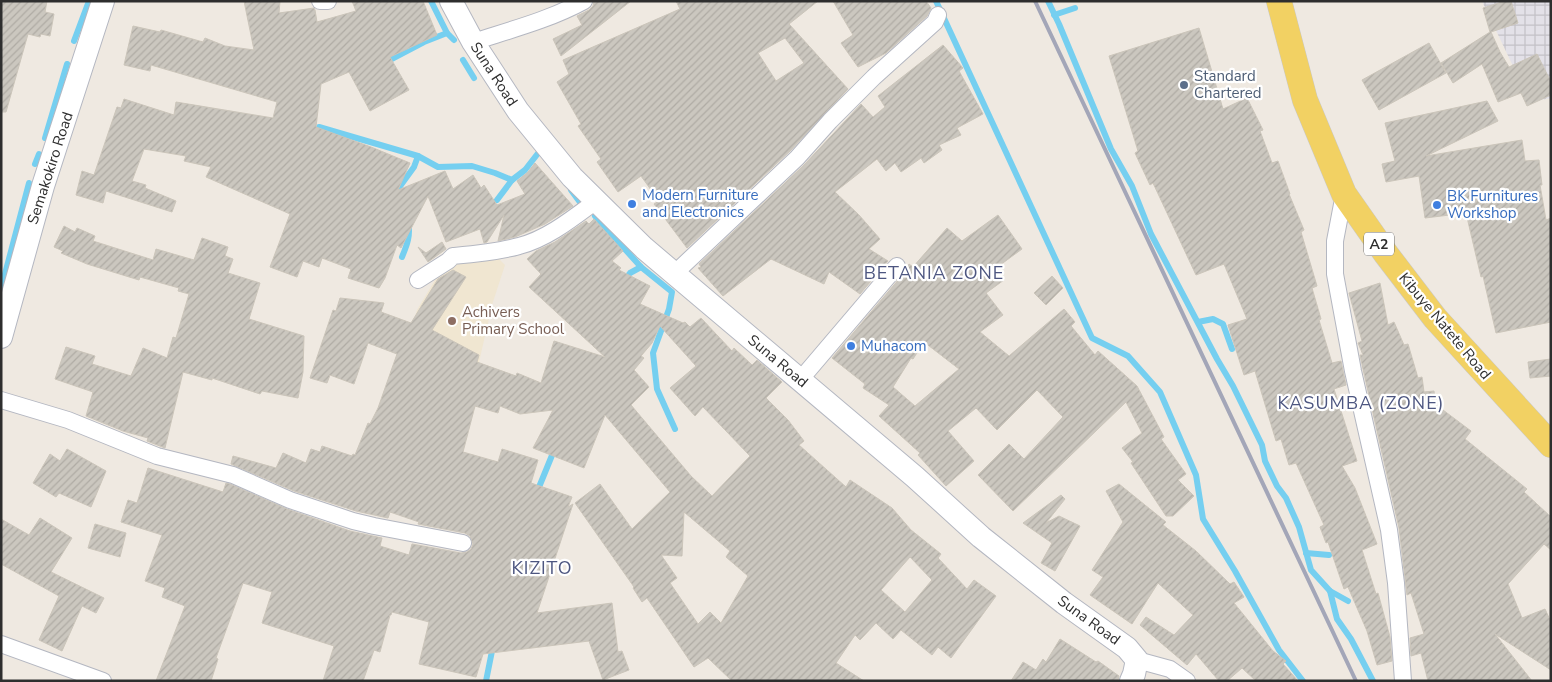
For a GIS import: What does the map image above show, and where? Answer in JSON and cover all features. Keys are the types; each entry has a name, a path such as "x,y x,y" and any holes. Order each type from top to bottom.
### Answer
{"main road":[{"name":"Kibuye Natete Road","path":"1279,1 1305,100 1344,194 1386,254 1435,318 1551,445"}],"street":[{"name":"Semakokiro Road","path":"1,337 43,186 103,1"},
{"path":"320,1 328,1"},
{"name":"Suna Road","path":"451,1 473,42 518,111 572,177 596,201 644,248 915,477 981,537 1064,602 1127,648 1134,670"},
{"path":"473,42 570,9 584,1"},
{"path":"674,274 797,158 830,120 913,40 935,22 938,15"},
{"path":"1344,194 1335,241 1335,274 1353,371 1388,530 1396,583 1403,681"},
{"path":"418,280 453,256 520,246 574,218 596,201"},
{"path":"800,380 897,266"},
{"path":"1,400 68,420 157,456 233,475 290,500 353,521 463,543"},
{"path":"1,644 103,681"},
{"path":"1134,670 1170,669 1188,681"}],"shaded area":[{"path":"1482,1 1551,1 1551,98 1530,102"},
{"name":"Achivers Primary School","path":"498,258 505,265 492,305 475,380 410,334 417,310 444,265"}],"building":[{"path":"1,1 47,1 45,12 54,14 50,36 41,34 40,37 28,34 6,112 1,112"},
{"path":"244,1 280,1 279,13 314,8 317,22 356,11 352,1 423,1 437,35 390,57 409,90 370,111 349,72 321,84 316,127 410,163 398,190 445,171 453,189 473,175 481,188 484,185 497,205 525,194 517,181 535,163 573,206 545,224 515,237 498,241 504,215 487,242 484,243 480,229 446,242 428,196 401,248 397,245 385,278 379,288 348,278 351,269 322,258 319,267 303,261 297,277 270,267 290,214 206,177 211,167 184,161 186,156 144,149 132,181 146,185 145,188 176,201 172,212 106,191 103,203 76,195 82,171 94,175 117,107 121,108 124,99 174,115 176,102 273,118 277,102 151,65 150,71 124,65 133,26 160,32 161,30 203,42 205,38 225,46 254,50"},
{"path":"594,1 631,1 561,56 553,39 582,25 577,16 589,10 593,6"},
{"path":"676,1 818,1 789,24 848,89 790,151 687,248 654,204 659,201 641,176 618,192 597,162 601,159 578,126 581,124 557,82 569,74 563,60 680,9","holes":["785,38 804,63 776,81 758,53"]},
{"path":"833,1 926,1 931,8 927,16 886,53 858,67 841,43 853,35"},
{"path":"1511,1 1518,23 1491,32 1500,52 1509,67 1537,54 1551,82 1551,95 1527,106 1521,93 1498,102 1482,64 1453,83 1441,63 1490,32 1483,8"},
{"path":"1199,28 1223,109 1247,98 1263,130 1260,131 1272,163 1278,161 1304,230 1301,232 1317,286 1312,288 1321,319 1319,320 1332,363 1341,361 1346,385 1334,389 1357,461 1342,466 1355,488 1377,544 1362,550 1376,594 1378,593 1390,637 1392,661 1377,665 1367,631 1348,587 1344,589 1328,542 1326,543 1320,527 1324,525 1296,463 1289,465 1281,439 1276,441 1255,371 1244,375 1228,325 1247,319 1224,264 1196,275 1153,183 1150,185 1135,153 1138,151 1109,56"},
{"path":"1429,43 1446,73 1379,110 1362,80"},
{"path":"943,45 963,68 959,71 983,114 957,128 961,135 939,145 942,150 924,163 921,158 901,172 895,163 886,171 877,159 835,192 880,239 869,249 888,261 860,294 829,272 824,284 771,259 723,296 698,268 701,267 699,264 804,165 861,104 873,117 885,107 878,96"},
{"path":"1487,101 1498,121 1426,156 1522,140 1525,161 1539,160 1542,185 1540,185 1546,220 1551,218 1551,322 1496,333 1466,213 1425,218 1419,176 1386,182 1382,164 1395,161 1385,123"},
{"path":"998,215 1022,249 996,268 1004,280 986,293 1003,315 980,332 1009,356 1064,309 1075,322 1071,326 1095,355 1098,351 1137,386 1164,437 1161,439 1186,474 1178,480 1194,496 1173,516 1166,516 1131,463 1133,462 1122,448 1142,433 1126,402 1013,511 978,475 1009,444 1024,459 1063,417 1037,390 997,430 976,408 948,431 974,461 946,486 918,455 920,453 879,416 889,405 863,388 865,384 832,358 905,272 909,264 913,267 947,228 962,241","holes":["924,342 959,369 915,406 893,387 911,358 913,359"]},
{"path":"594,219 623,251 612,261 621,268 619,270 650,286 640,304 683,323 685,322 690,327 701,318 732,351 734,348 752,365 757,360 782,382 766,398 788,420 804,441 799,445 846,487 850,480 892,508 911,530 941,554 938,558 967,589 974,580 996,596 951,658 938,647 932,655 901,630 893,639 876,623 860,640 855,635 836,663 864,681 732,681 708,658 694,667 647,598 642,602 634,587 575,503 600,484 632,529 670,492 605,415 584,468 533,448 553,410 520,414 500,406 498,413 475,406 463,452 498,462 502,449 538,460 531,483 572,497 568,507 573,504 537,613 612,603 618,652 622,651 629,670 603,680 589,641 483,654 476,677 419,664 429,622 392,612 380,652 374,650 363,681 323,681 334,646 262,623 272,592 243,583 216,658 218,659 211,681 156,681 185,606 162,597 165,588 145,581 162,535 121,522 128,500 137,503 148,468 223,492 226,483 230,484 287,509 350,531 382,538 380,546 409,555 412,544 461,553 467,552 473,544 470,536 465,533 418,524 419,522 390,512 388,518 356,511 294,491 231,464 233,456 276,468 283,453 306,463 311,449 320,452 322,446 352,456 353,454 355,455 368,423 370,424 378,408 397,354 368,343 354,384 330,375 327,383 310,378 333,310 336,311 340,298 384,303 381,312 411,323 438,279 453,270 466,277 432,330 479,355 477,362 516,376 517,373 541,383 554,341 605,357 529,287 541,274 527,259 536,251 555,242 586,221 589,224","holes":["660,326 696,366 670,388 695,416 703,407 750,456 712,496 691,476 631,405 649,387 634,370 644,358 641,356 652,343","684,512 730,551 726,557 748,576 721,623 710,612 698,624 670,583 677,578 661,555 682,556","910,557 932,580 905,612 881,590"]},
{"path":"64,226 75,232 77,228 95,236 93,241 153,260 156,249 194,260 202,238 228,247 225,256 233,259 228,273 260,283 249,319 304,336 303,372 298,398 262,391 260,394 212,378 212,380 183,372 165,448 147,441 148,438 123,431 86,416 93,392 55,379 66,347 95,356 92,364 131,376 143,348 167,358 173,337 176,338 189,294 178,291 179,288 140,277 139,280 87,264 61,253 63,251 54,247"},
{"path":"442,242 446,249 428,262 418,247 426,253"},
{"path":"1052,276 1063,288 1046,305 1034,293"},
{"path":"1380,283 1388,325 1394,322 1404,345 1408,344 1418,378 1422,377 1424,392 1434,391 1436,408 1439,407 1471,431 1465,439 1527,489 1524,492 1551,517 1551,550 1544,544 1508,584 1522,618 1545,609 1551,622 1551,670 1495,634 1532,681 1428,681 1421,653 1411,656 1410,638 1424,634 1411,593 1407,595 1399,528 1360,355 1363,355 1358,343 1362,341 1349,293"},
{"path":"1551,359 1551,376 1530,378 1528,362"},
{"path":"67,449 106,471 91,507 59,493 56,497 33,483 50,454 60,461"},
{"path":"1119,484 1166,522 1163,525 1196,551 1230,584 1234,582 1244,597 1234,603 1273,651 1286,661 1283,664 1298,681 1256,681 1242,668 1227,681 1219,681 1196,654 1187,665 1140,625 1146,617 1174,635 1193,615 1158,583 1132,624 1090,595 1103,577 1092,570 1123,522 1106,491"},
{"path":"1061,495 1065,499 1046,523 1059,516 1080,526 1055,571 1041,563 1052,543 1023,523"},
{"path":"40,518 72,538 51,572 104,598 96,613 82,606 62,651 39,640 59,596 1,564 1,519 29,535"},
{"path":"95,524 126,533 120,557 88,548"},
{"path":"1060,639 1096,662 1098,661 1119,676 1118,681 1011,681 1023,662 1036,670 1043,659 1046,662"}],"waterway":[{"path":"74,41 89,1"},
{"path":"431,1 447,33 454,40"},
{"path":"936,1 1092,338 1128,356 1160,392 1196,475 1203,519 1235,571 1279,650 1303,681"},
{"path":"1048,1 1111,149 1132,186 1151,234 1233,386 1262,445 1265,461 1277,486 1286,498 1299,527 1311,570 1330,591 1348,601"},
{"path":"1054,15 1075,8"},
{"path":"384,63 424,42 447,33"},
{"path":"463,60 474,78"},
{"path":"45,138 67,64"},
{"path":"319,127 418,156 438,167 472,166 512,180"},
{"path":"497,200 512,180 525,170 539,152"},
{"path":"35,164 39,154"},
{"path":"401,198 398,189 414,167 418,156"},
{"path":"1,289 29,183"},
{"path":"571,190 582,205"},
{"path":"595,216 641,267 672,292 669,309 653,353 657,389 675,429"},
{"path":"402,257 409,236 408,222"},
{"path":"623,282 630,273 641,267"},
{"path":"1198,322 1213,319 1223,324 1232,349"},
{"path":"537,492 555,448"},
{"path":"1306,553 1329,555"},
{"path":"1330,591 1337,619 1351,639 1373,681"},
{"path":"486,681 493,646"}],"railway":[{"path":"1035,1 1356,681"}],"place":[{"name":"Standard Chartered","path":"1184,85"},
{"name":"Modern Furniture and Electronics","path":"632,204"},
{"name":"BK Furnitures Workshop","path":"1437,205"},
{"name":"Achivers Primary School","path":"452,321"},
{"name":"Muhacom","path":"851,346"}],"district":[{"name":"BETANIA ZONE","path":"934,273"},
{"name":"KASUMBA (ZONE)","path":"1361,403"},
{"name":"KIZITO","path":"542,568"}]}
